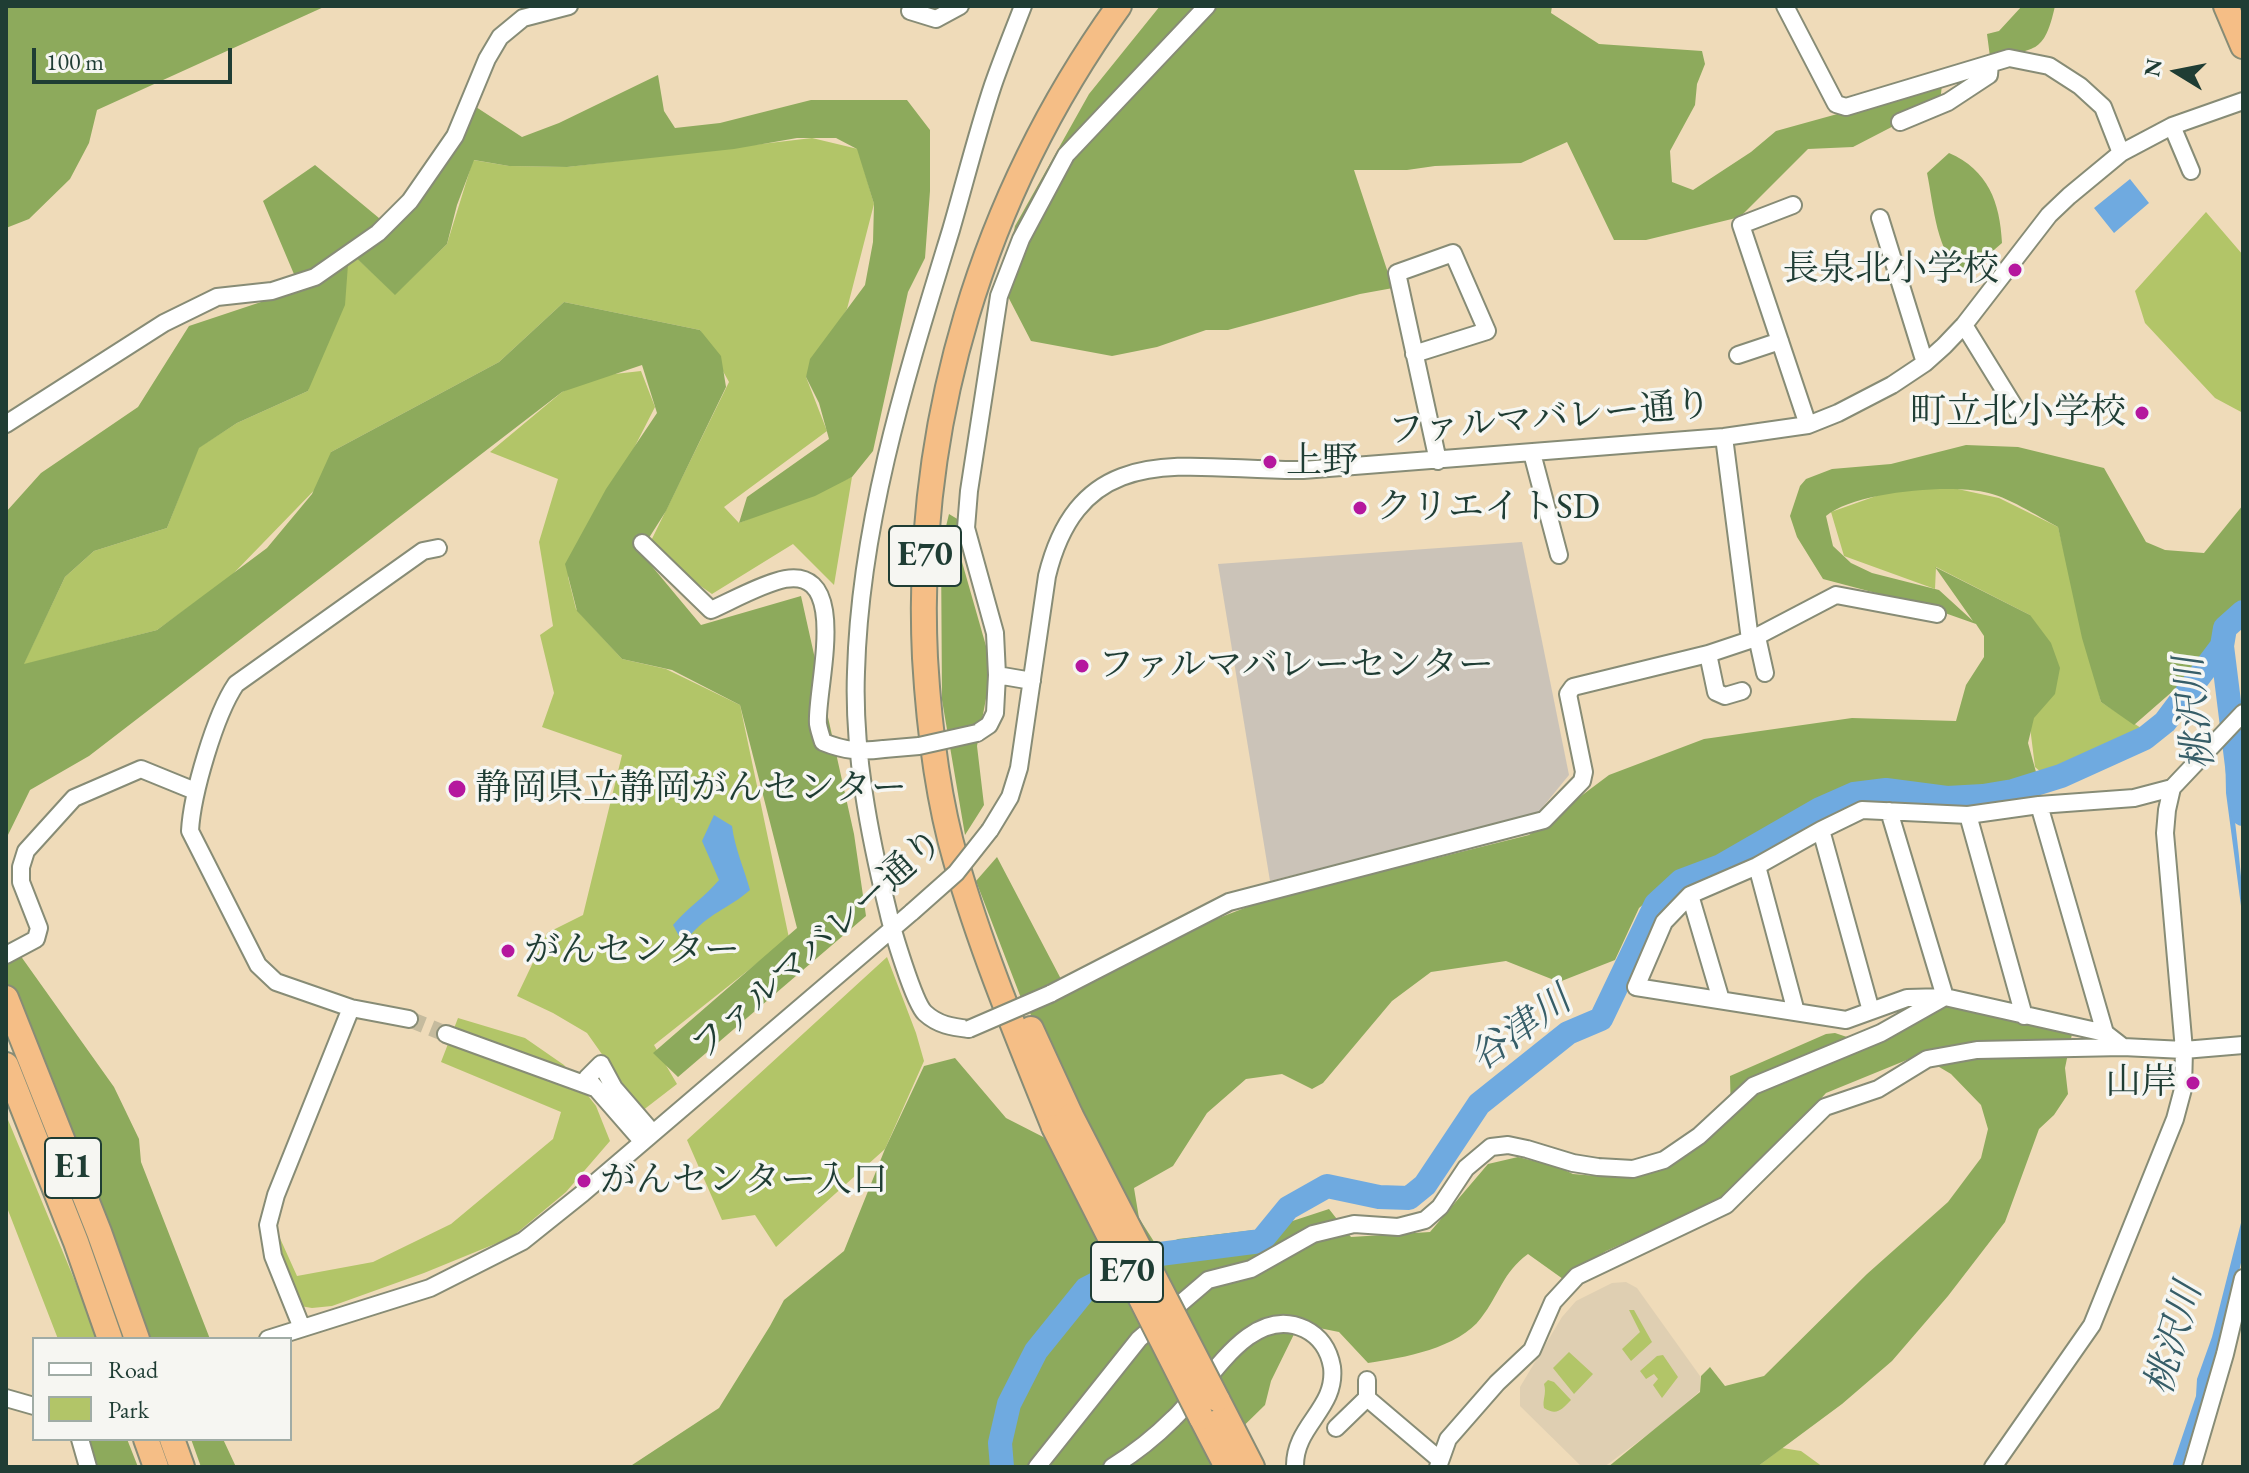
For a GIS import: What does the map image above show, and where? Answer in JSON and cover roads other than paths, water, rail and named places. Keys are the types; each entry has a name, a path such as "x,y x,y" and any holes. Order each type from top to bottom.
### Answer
{"highway":[{"name":"E70","path":"1119,6 1090,46 1059,98 998,223 955,355 937,438 926,526 923,602 928,703 945,813 980,934 1062,1122 1227,1467"},
{"name":"E70","path":"1131,6 1066,102 1035,160 1005,226 963,358 945,442 933,527 930,602 934,702 962,855 1062,1122 1252,1467"},
{"path":"2226,6 2243,46"},
{"name":"E1","path":"6,998 99,1232 136,1337"},
{"name":"E1","path":"6,1065 76,1242 109,1337"},
{"path":"147,1441 156,1467"},
{"path":"173,1441 182,1467"}],"street":[{"path":"6,424 164,323 217,297 272,291 315,277 378,233 410,201 455,136 487,59 500,37 523,18 569,6"},
{"path":"910,11 936,19 960,6"},
{"path":"1023,6 993,86 922,320 885,464 861,593 856,675 860,752 877,864 892,930 923,1011 947,1027 969,1029 1050,994 1229,902 1544,820 1582,781 1584,772 1568,694 1573,687 1708,654 1753,639 1836,595 1937,614"},
{"path":"642,543 711,610 785,579 806,580 816,587 826,626 818,724 823,742 860,752 919,746 977,733 989,725 995,713 995,633 966,528 999,296 1021,239 1066,155 1207,6"},
{"path":"1785,6 1836,104 1846,107 2009,58 2049,66 2080,86 2103,107 2121,153"},
{"path":"1900,122 1948,102 1989,75 1990,64"},
{"name":"ファルマバレー通り","path":"274,1337 430,1288 496,1256 542,1228 956,873 990,830 1010,797 1019,768 1054,545 1080,506 1098,488 1145,469 1172,466 1254,471 1303,470 1724,437 1808,425 1865,400 1925,363 1964,325 2049,215 2121,153 2172,126 2243,101"},
{"path":"2172,126 2191,171"},
{"path":"1793,205 1741,225 1808,425"},
{"path":"1880,218 1925,363"},
{"path":"1414,354 1487,331 1453,253 1397,273 1414,354 1438,461"},
{"path":"1964,325 2017,411"},
{"path":"1738,355 1780,341"},
{"path":"1724,437 1753,639 1765,673"},
{"path":"1532,453 1559,555"},
{"path":"409,1019 351,1008 276,982 258,965 190,831 195,791 226,698 236,684 423,551 438,548"},
{"path":"1708,654 1716,692 1725,696 1742,691"},
{"path":"997,675 1032,681"},
{"path":"1993,1467 2092,1325 2175,1119 2183,1089 2184,1050 2165,833 2167,810 2172,788 2243,713"},
{"path":"6,955 36,939 39,928 21,882 26,851 74,798 141,769 195,791"},
{"path":"2123,1047 2105,1033 1945,997 1907,998 1846,1020 1636,987 1664,922 1690,895 1757,866 1862,810 1968,815 2039,805 2134,798 2172,788"},
{"path":"2039,805 2105,1033"},
{"path":"1889,811 1945,997"},
{"path":"1968,815 2024,1016"},
{"path":"1821,830 1871,1011"},
{"path":"1757,866 1796,1012"},
{"path":"1690,895 1721,1000"},
{"path":"1037,1467 1139,1339 1208,1280 1251,1269 1313,1234 1354,1224 1398,1227 1425,1220 1440,1207 1466,1168 1491,1147 1508,1145 1598,1167 1633,1169 1664,1160 1699,1136 1753,1086 1881,1033 1945,997"},
{"path":"302,1328 273,1256 268,1225 276,1195 351,1008"},
{"path":"446,1034 590,1083 647,1136"},
{"path":"1367,1398 1439,1464 1448,1439 1497,1383 1532,1350 1553,1302 1577,1276 1726,1205 1825,1107 1878,1089 1927,1059 1977,1050 2123,1047 2184,1050 2243,1045"},
{"path":"590,1083 601,1064 647,1136"},
{"path":"2192,1467 2243,1278"},
{"path":"1112,1467 1141,1449 1178,1415 1236,1347 1256,1330 1276,1324 1295,1324 1316,1334 1326,1347 1331,1364 1333,1385 1324,1406 1306,1428 1298,1444 1295,1467"},
{"path":"1336,1428 1367,1398 1367,1380"},
{"path":"6,1398 32,1405"},
{"path":"81,1441 88,1467"}],"water":[{"path":"2130,179 2149,203 2114,233 2094,208"},
{"path":"2228,742 2243,921 2226,793 2225,744"},
{"path":"714,815 732,826 750,890 703,923 687,939 679,936 673,925 719,880 702,841"},
{"path":"2243,1215 2243,1254 2233,1298 2182,1467 2172,1467 2196,1396 2197,1379 2212,1337"}],"waterway":[{"name":"桃沢川","path":"2243,612 2225,628 2222,646 2243,814"},
{"name":"谷津川","path":"1002,1467 1000,1443 1009,1404 1036,1351 1086,1289 1152,1255 1261,1241 1288,1208 1327,1186 1379,1197 1409,1198 1425,1185 1479,1104 1568,1033 1601,1019 1656,904 1681,881 1721,866 1820,809 1854,794 1886,790 1947,798 1983,796 2013,791 2061,776 2145,738 2165,722 2222,646"}],"tunnel":[{"path":"409,1019 446,1034"}],"place":[{"name":"長泉北小学校","path":"2015,270"},
{"name":"町立北小学校","path":"2142,413"},
{"name":"上野","path":"1270,462"},
{"name":"クリエイトSD","path":"1360,508"},
{"name":"ファルマバレーセンター","path":"1082,666"},
{"name":"静岡県立静岡がんセンター","path":"457,789"},
{"name":"がんセンター","path":"508,951"},
{"name":"山岸","path":"2193,1083"},
{"name":"がんセンター入口","path":"584,1181"}]}
